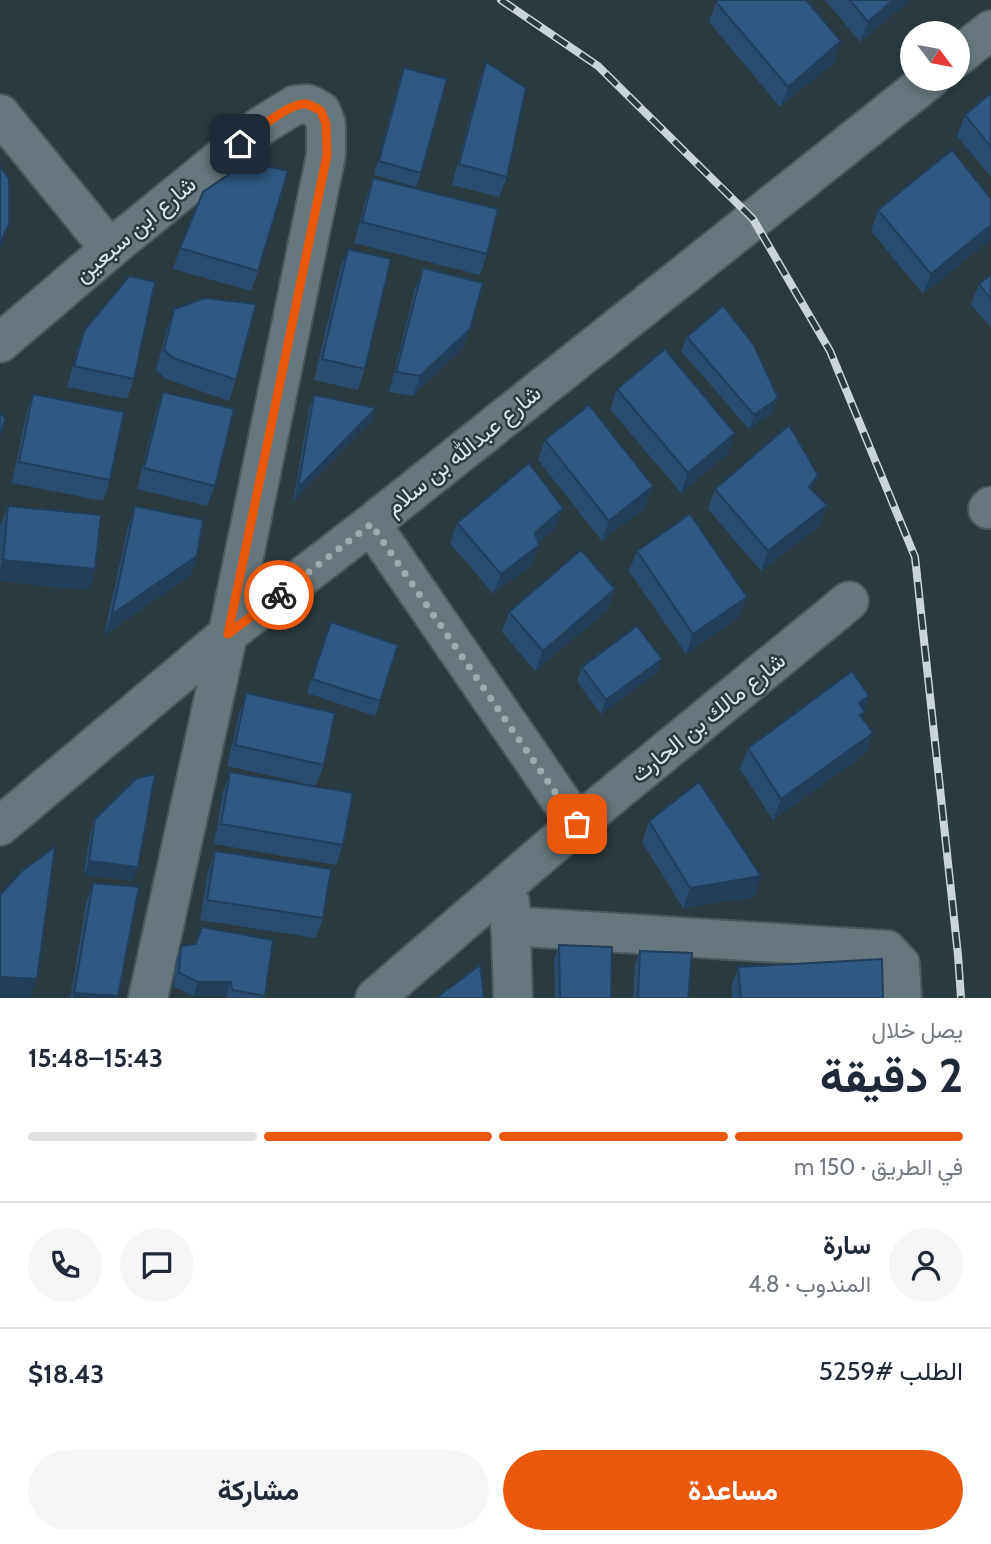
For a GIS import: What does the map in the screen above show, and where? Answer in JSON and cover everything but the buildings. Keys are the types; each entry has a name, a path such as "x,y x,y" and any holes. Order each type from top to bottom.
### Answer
{"street":[{"path":"970,47 991,30"},
{"name":"شارع عبدالله بن سلام","path":"0,826 228,634 371,524 915,91"},
{"name":"شارع ابن سبعين","path":"0,343 261,126 295,105 307,104 321,111 326,124 327,155 228,634"},
{"path":"0,114 110,249"},
{"path":"371,524 577,824"},
{"name":"شارع مالك بن الحارث","path":"375,998 577,824 849,601"},
{"path":"148,998 228,634"},
{"path":"509,882 513,998"},
{"path":"510,926 887,950 900,964 902,998"}],"railway":[{"path":"501,0 598,66 753,219 830,351 915,557 961,998"}],"way so far":[{"path":"279,595 371,524 577,824"}],"route":[{"path":"240,144 261,126 295,105 307,104 321,111 326,124 327,155 228,634 279,595"}]}
